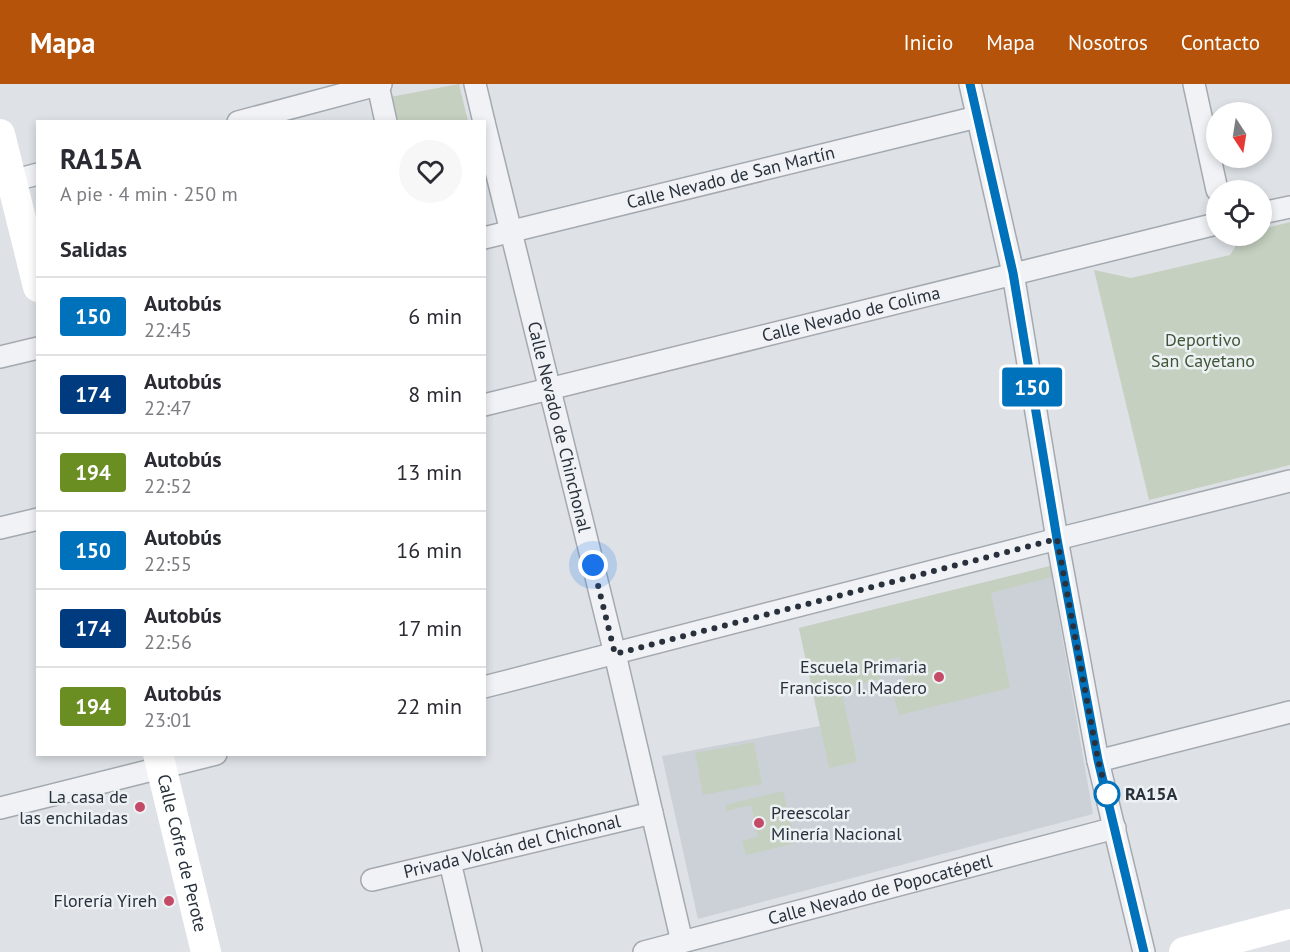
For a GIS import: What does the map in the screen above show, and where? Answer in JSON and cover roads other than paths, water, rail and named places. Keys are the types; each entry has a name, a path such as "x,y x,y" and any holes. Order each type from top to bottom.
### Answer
{"street":[{"name":"Calle Nevado de Chinchonal","path":"476,84 484,120"},
{"path":"970,84 1013,273 1057,539 1098,760 1144,952"},
{"path":"1194,84 1215,180"},
{"path":"246,120 380,85 386,120"},
{"name":"Calle Nevado de San Martín","path":"486,238 977,117"},
{"name":"Calle Nevado de Chinchonal","path":"486,130 615,654 682,942"},
{"path":"0,134 16,180 36,276"},
{"path":"1272,211 1290,207"},
{"name":"Calle Nevado de Colima","path":"486,404 1206,226"},
{"path":"0,357 36,348"},
{"path":"486,686 1290,481"},
{"path":"0,528 36,519"},
{"path":"1098,760 1290,712"},
{"path":"0,808 159,761 200,756"},
{"name":"Calle Cofre de Perote","path":"159,761 206,952"},
{"name":"Privada Volcán del Chichonal","path":"372,880 652,813"},
{"name":"Calle Nevado de Popocatépetl","path":"644,952 1115,828"},
{"path":"450,862 471,952"},
{"path":"1184,952 1290,924"}],"place":[{"name":"Escuela Primaria Francisco I. Madero","path":"939,677"},
{"name":"RA15A","path":"1107,794"},
{"name":"La casa de las enchiladas","path":"140,807"},
{"name":"Preescolar Minería Nacional","path":"759,823"},
{"name":"Florería Yireh","path":"169,901"}],"park label":[{"name":"Deportivo San Cayetano","path":"1203,350"}]}
